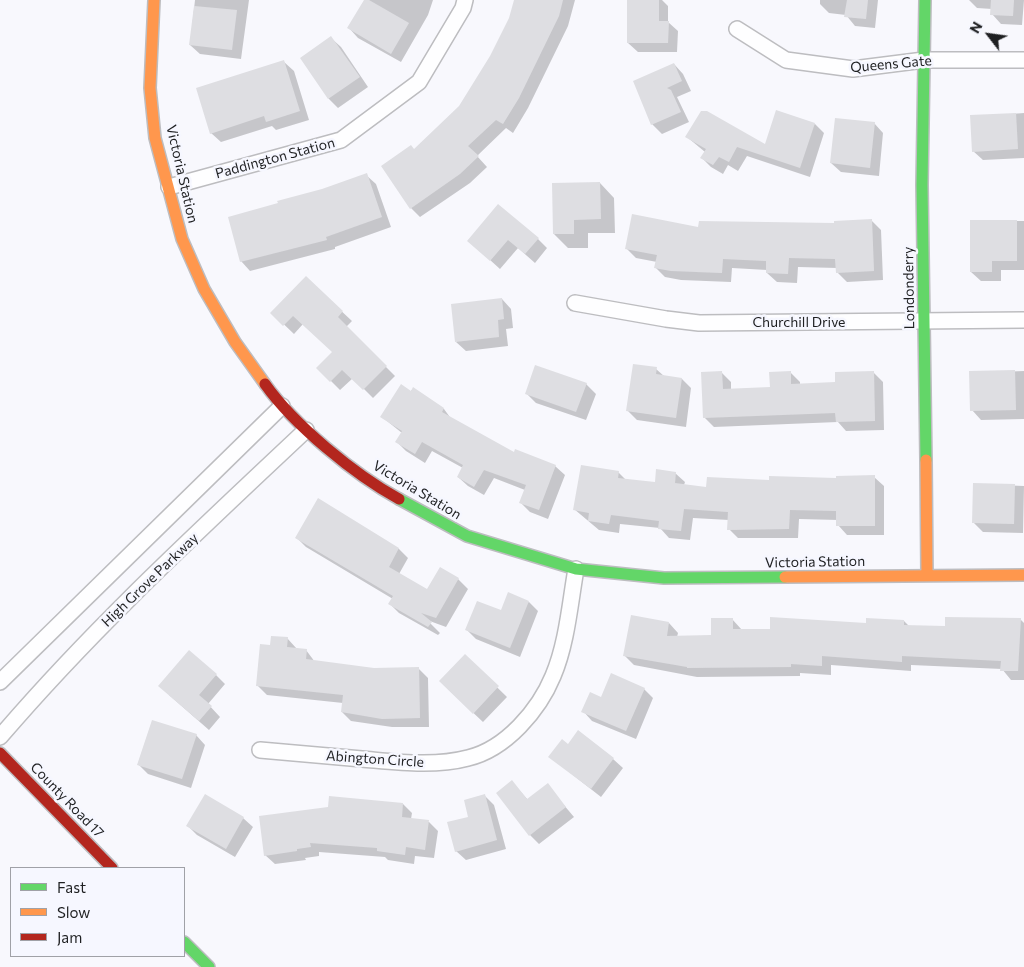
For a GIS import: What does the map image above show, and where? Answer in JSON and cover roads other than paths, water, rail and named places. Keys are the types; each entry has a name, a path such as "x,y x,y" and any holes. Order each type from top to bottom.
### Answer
{"street":[{"name":"Victoria Station","path":"154,0 150,88 156,138 182,239 204,289 235,342 282,406 306,430 369,479 435,520 467,536 524,556 576,569 664,578 1024,575"},
{"name":"Paddington Station","path":"169,187 341,140 419,82 463,8 465,0"},
{"name":"Londonderry","path":"925,0 924,322 927,575"},
{"name":"Queens Gate","path":"737,29 786,60 853,69 924,60 1024,60"},
{"name":"Churchill Drive","path":"575,303 666,320 699,323 1024,320"},
{"path":"0,682 282,406"},
{"name":"High Grove Parkway","path":"0,737 79,649 173,556 306,430"},
{"name":"Abington Circle","path":"260,750 428,764 470,758 487,750 506,738 530,715 547,689 560,654 576,569"},
{"name":"County Road 17","path":"0,753 111,867"},
{"path":"185,943 208,967"}]}
